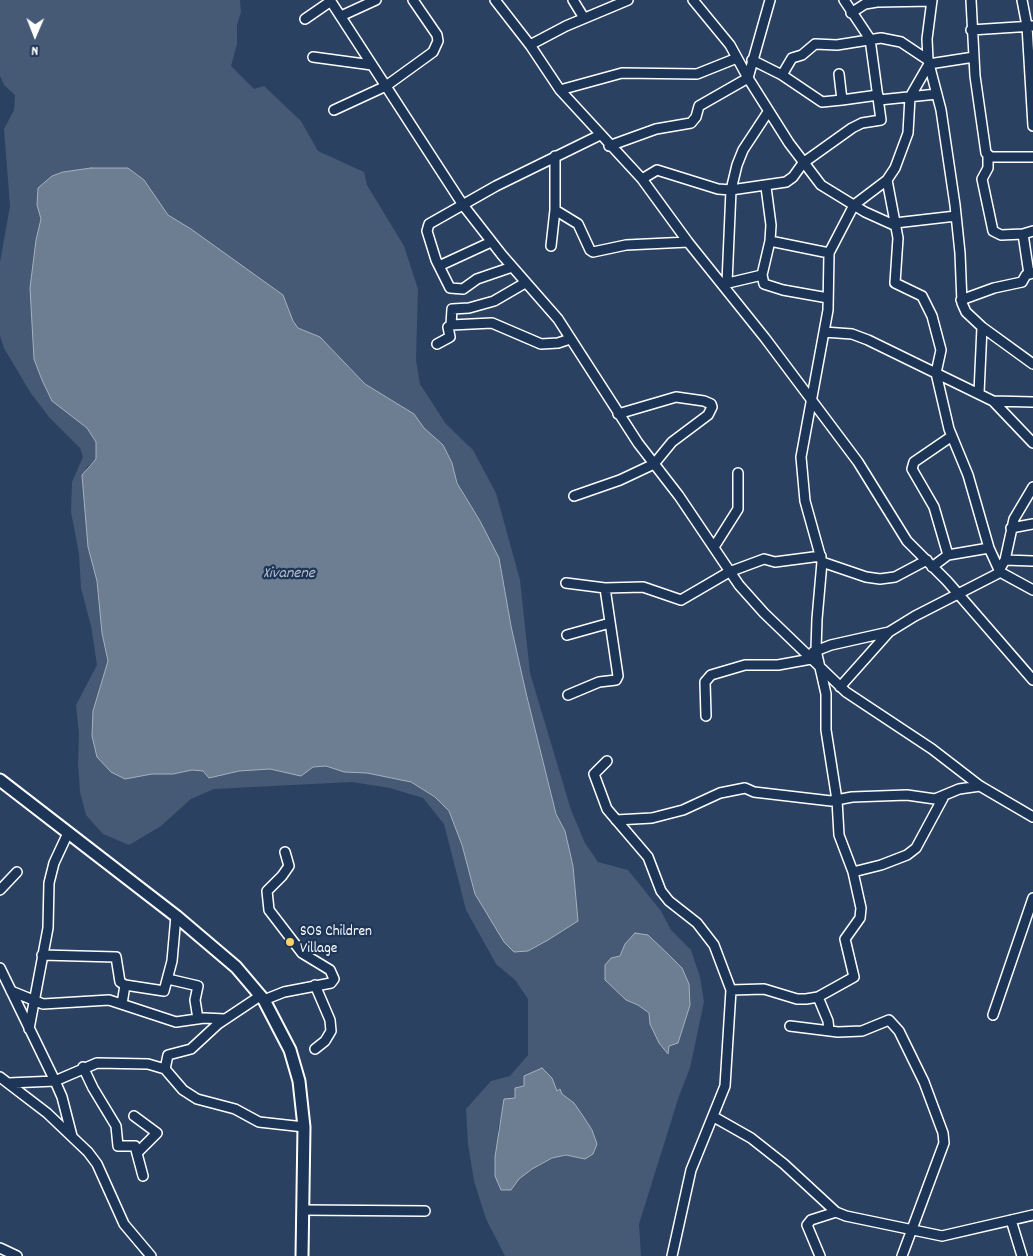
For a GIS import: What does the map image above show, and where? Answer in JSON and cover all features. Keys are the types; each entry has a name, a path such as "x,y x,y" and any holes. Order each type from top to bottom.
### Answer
{"main road":[{"path":"0,780 176,916 236,967 262,998 278,1024 297,1073 304,1128 302,1256"}],"street":[{"path":"341,16 376,0"},
{"path":"334,110 386,86 433,52 436,47 437,35 413,0"},
{"path":"495,0 530,45 560,90 609,146 642,179 688,242 725,284 858,462 907,541 930,563 1033,680"},
{"path":"573,0 584,18"},
{"path":"530,45 617,2 628,0"},
{"path":"693,0 730,44 768,112 803,163 821,185 854,205 895,225 956,216"},
{"path":"609,146 656,129 691,123 696,118 699,106 748,78 770,0"},
{"path":"642,179 657,170 710,187 731,190 766,187 786,182 794,177 803,163 856,126 881,120 870,39 844,0"},
{"path":"971,0 971,30 988,155 988,168 982,179 993,231 1001,235 1023,234 1033,231"},
{"path":"1022,0 1030,26 1033,126"},
{"path":"305,19 331,1 463,206 525,283 558,319 618,414 714,547 729,572 764,613 840,687 932,749 980,786 1032,817"},
{"path":"851,12 865,4 877,2 932,1 927,39 928,62 937,94 956,216 960,252 961,300 966,312 982,327 1033,364"},
{"path":"971,30 1030,26"},
{"path":"782,75 792,58 802,56 811,45 837,45 870,39 881,38 901,42 928,62 974,57"},
{"path":"313,57 372,65"},
{"path":"560,90 622,73 697,74 737,58"},
{"path":"752,60 782,75 822,102 937,94"},
{"path":"731,990 764,989 797,999 818,997 854,977 845,939 860,918 861,908 853,872 839,835 837,800 826,730 826,694 816,650 817,609 822,559 809,521 801,474 801,457 824,332 828,298 829,252 854,205 887,180 902,153 908,132 910,97 928,62"},
{"path":"839,74 842,100"},
{"path":"725,284 731,190 740,156 768,112"},
{"path":"512,267 477,279 463,289 455,289 448,285 439,266 427,231 429,224 496,186 600,135"},
{"path":"988,155 1033,157"},
{"path":"551,246 555,210 555,156"},
{"path":"887,180 898,248 895,283 922,296 932,316 941,350 936,373 952,436 968,475 989,548 1000,572 1033,590"},
{"path":"766,187 771,225 770,241 762,280 768,286 828,298"},
{"path":"555,210 578,224 590,250 593,252 626,245 688,242"},
{"path":"961,300 994,288 1022,282 1026,275 1031,273 1023,234"},
{"path":"770,241 829,252"},
{"path":"439,266 491,242"},
{"path":"725,284 762,275"},
{"path":"437,344 449,338 448,326 451,325 452,309 469,308 494,301 525,283"},
{"path":"451,325 492,323 541,344 558,343 570,339"},
{"path":"979,393 982,327"},
{"path":"824,332 852,334 868,340 979,393 993,401 1033,443"},
{"path":"574,496 620,480 654,464 672,442 712,410 711,404 676,397 618,414"},
{"path":"993,401 1033,402"},
{"path":"948,555 934,507 912,469 912,465 952,436"},
{"path":"714,547 738,510 738,473"},
{"path":"706,716 705,682 711,675 745,665 778,665 809,657 816,650 889,632 1000,572 1005,560 1011,528 1018,510 1033,487"},
{"path":"1011,528 1033,524"},
{"path":"566,584 605,588 643,586 681,600 729,572 764,559 775,562 822,559 866,577 880,579 901,575 948,555 989,548"},
{"path":"1005,560 1033,561"},
{"path":"568,695 599,682 616,680 618,676 605,588"},
{"path":"567,635 610,623"},
{"path":"840,687 889,632"},
{"path":"607,761 594,775 607,809 648,857 661,891 669,901 697,923 716,949 731,990 725,1086 691,1170 672,1256"},
{"path":"616,820 652,818 683,810 720,793 745,788 760,793 837,800 907,795 935,799 943,798 959,789 980,786"},
{"path":"853,872 881,865 906,855 916,848 943,798"},
{"path":"29,1029 36,1002 49,920 49,882 54,863 68,833"},
{"path":"165,1069 168,1055 191,1049 225,1019 262,998 331,983 334,980 330,970 302,952 269,910 267,891 289,866 285,852"},
{"path":"0,890 17,872"},
{"path":"993,1014 1033,898"},
{"path":"42,955 116,957 118,979 125,985 164,991 172,961 176,916"},
{"path":"0,968 55,1080 62,1097 72,1136"},
{"path":"168,979 198,986 195,1000 198,1019"},
{"path":"122,1004 125,985"},
{"path":"315,985 330,1020 331,1031 325,1041 315,1049"},
{"path":"11,991 36,1002 56,1004 102,1000 122,1004 172,1021 225,1019"},
{"path":"818,997 828,1020 829,1031"},
{"path":"790,1026 829,1031 862,1031 889,1020 899,1031 924,1082 943,1133 944,1143 909,1230 902,1256"},
{"path":"9,1084 55,1080 83,1067 97,1063 136,1063 165,1069 183,1090 197,1099 235,1109 259,1122 304,1128"},
{"path":"83,1067 108,1117 116,1126 118,1146 133,1144 138,1152 143,1176"},
{"path":"0,1077 36,1104 72,1136 97,1164 120,1216 151,1256"},
{"path":"134,1116 157,1133 138,1152"},
{"path":"714,1117 751,1138 784,1164 836,1212 868,1222 942,1236 1033,1215"},
{"path":"304,1210 425,1211"},
{"path":"820,1256 807,1225 811,1220 836,1212"},
{"path":"1011,1220 1016,1241 1022,1250 1022,1256"},
{"path":"0,1248 16,1256"}],"shaded area":[{"path":"0,0 240,0 241,12 237,25 237,44 231,66 254,89 264,86 301,121 318,151 364,172 367,185 404,246 418,289 416,360 420,384 446,424 473,450 496,493 520,580 530,673 571,810 585,843 598,862 628,870 661,911 671,930 691,950 700,977 704,1002 690,1068 679,1096 639,1224 641,1256 505,1256 486,1219 474,1181 468,1144 466,1109 491,1081 510,1076 528,1055 528,999 515,980 496,964 466,910 444,824 423,798 390,788 352,782 214,789 191,799 161,826 129,845 103,834 86,815 80,792 79,734 76,705 97,665 91,626 81,588 79,554 71,512 72,482 83,457 80,448 49,417 30,392 4,348 0,336 0,262 10,206 4,129 14,110 15,95 4,85 0,76","holes":["91,168 128,168 144,180 168,215 191,229 283,295 293,321 298,328 320,337 365,384 414,414 424,428 443,446 452,463 457,482 499,558 511,626 526,693 556,814 565,831 573,866 578,921 548,940 528,951 514,952 504,942 475,894 462,845 449,811 435,797 411,782 367,773 344,772 326,766 313,767 301,776 270,769 239,771 209,778 203,771 192,770 125,779 103,683 108,661 102,633 97,581 88,547 86,468 96,459 96,442 87,428 52,401 34,359 33,262 41,219 37,205 63,172","620,956 690,1004 682,1031 673,1044 669,1046 668,1054 659,1043 650,1024 649,1013 639,1005 626,1000 605,980 611,958","552,1078 557,1091 574,1103 583,1116 585,1159 566,1155 552,1158 519,1179 511,1190 498,1141 498,1128 503,1111 524,1086"]}],"water":[{"name":"Xivanene","path":"91,168 128,168 144,180 168,215 191,229 283,295 293,321 298,328 320,337 365,384 414,414 424,428 443,445 452,463 457,483 480,521 499,558 511,626 526,693 556,814 565,831 573,866 578,921 548,940 528,951 514,952 504,942 475,894 462,845 449,811 435,797 411,782 367,773 344,772 326,766 313,767 301,776 270,769 239,771 209,778 203,771 192,770 125,779 111,772 97,757 92,736 93,711 108,661 102,633 97,581 88,547 82,475 96,459 96,442 87,428 52,401 42,380 34,359 30,288 36,240 41,219 37,205 38,188 52,176 63,172"},
{"path":"635,933 648,935 682,968 689,984 690,1005 678,1043 669,1046 668,1054 659,1043 650,1024 649,1013 638,1005 626,1000 605,980 605,965 611,958 620,956 625,944"},
{"path":"542,1068 552,1078 557,1091 560,1089 562,1094 574,1103 592,1130 597,1144 593,1154 585,1159 566,1155 552,1158 519,1179 511,1190 501,1190 495,1176 495,1157 504,1099 515,1098 515,1088 524,1086 524,1076"}],"place":[{"name":"SOS Children Village","path":"290,942"}]}
